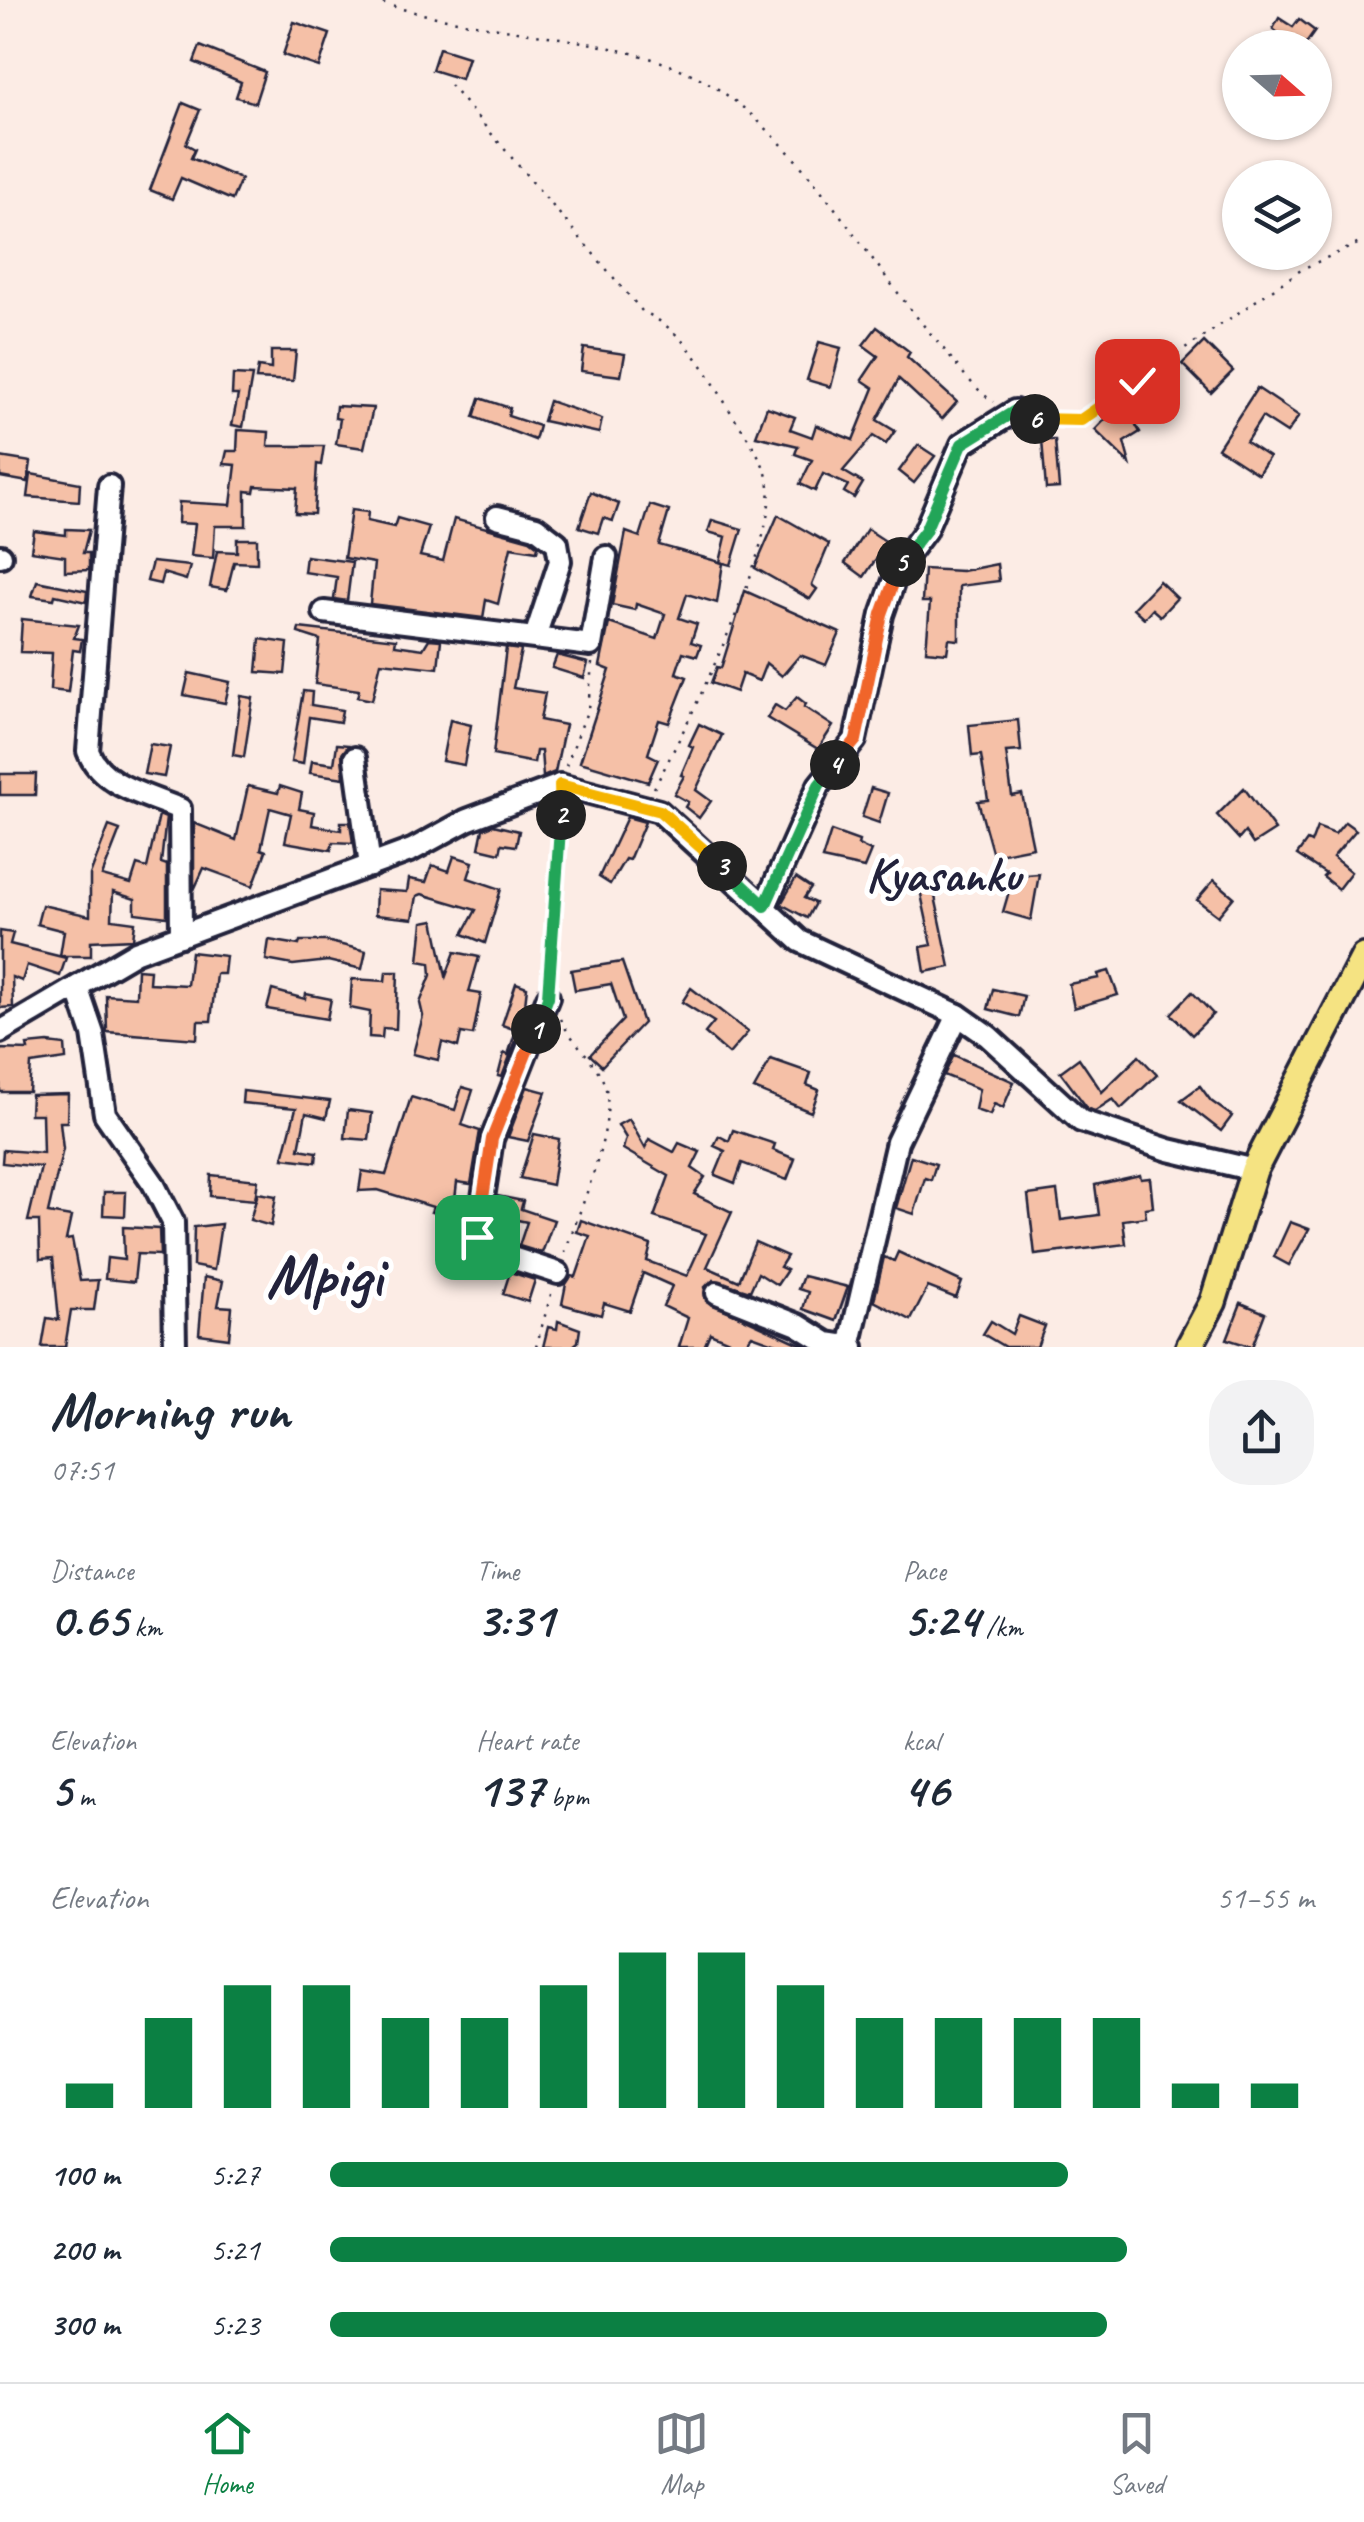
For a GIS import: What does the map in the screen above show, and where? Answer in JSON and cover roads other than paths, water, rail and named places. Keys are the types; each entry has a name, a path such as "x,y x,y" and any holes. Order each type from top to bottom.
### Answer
{"main road":[{"path":"1189,1347 1213,1302 1254,1170 1364,957"}],"street":[{"path":"765,906 819,785 856,740 882,614 898,566 925,531 962,444 1015,411"},
{"path":"109,486 88,751 94,767 111,780 180,809 181,936"},
{"path":"497,517 536,527 558,543 560,561 535,637"},
{"path":"324,612 591,645 606,557"},
{"path":"356,758 370,866"},
{"path":"0,1032 118,960 412,850 467,820 560,785 596,798 645,804 676,825 815,951 958,1015 1089,1125 1254,1170"},
{"path":"76,987 94,1034 105,1114 153,1183 172,1222 175,1347"},
{"path":"548,997 492,1139 477,1237 482,1248 558,1273"},
{"path":"717,1294 798,1326 827,1343 850,1346 897,1142 958,1015"}],"district":[{"name":"Kyasanku","path":"943,875"},
{"name":"Mpigi","path":"324,1275"}]}
